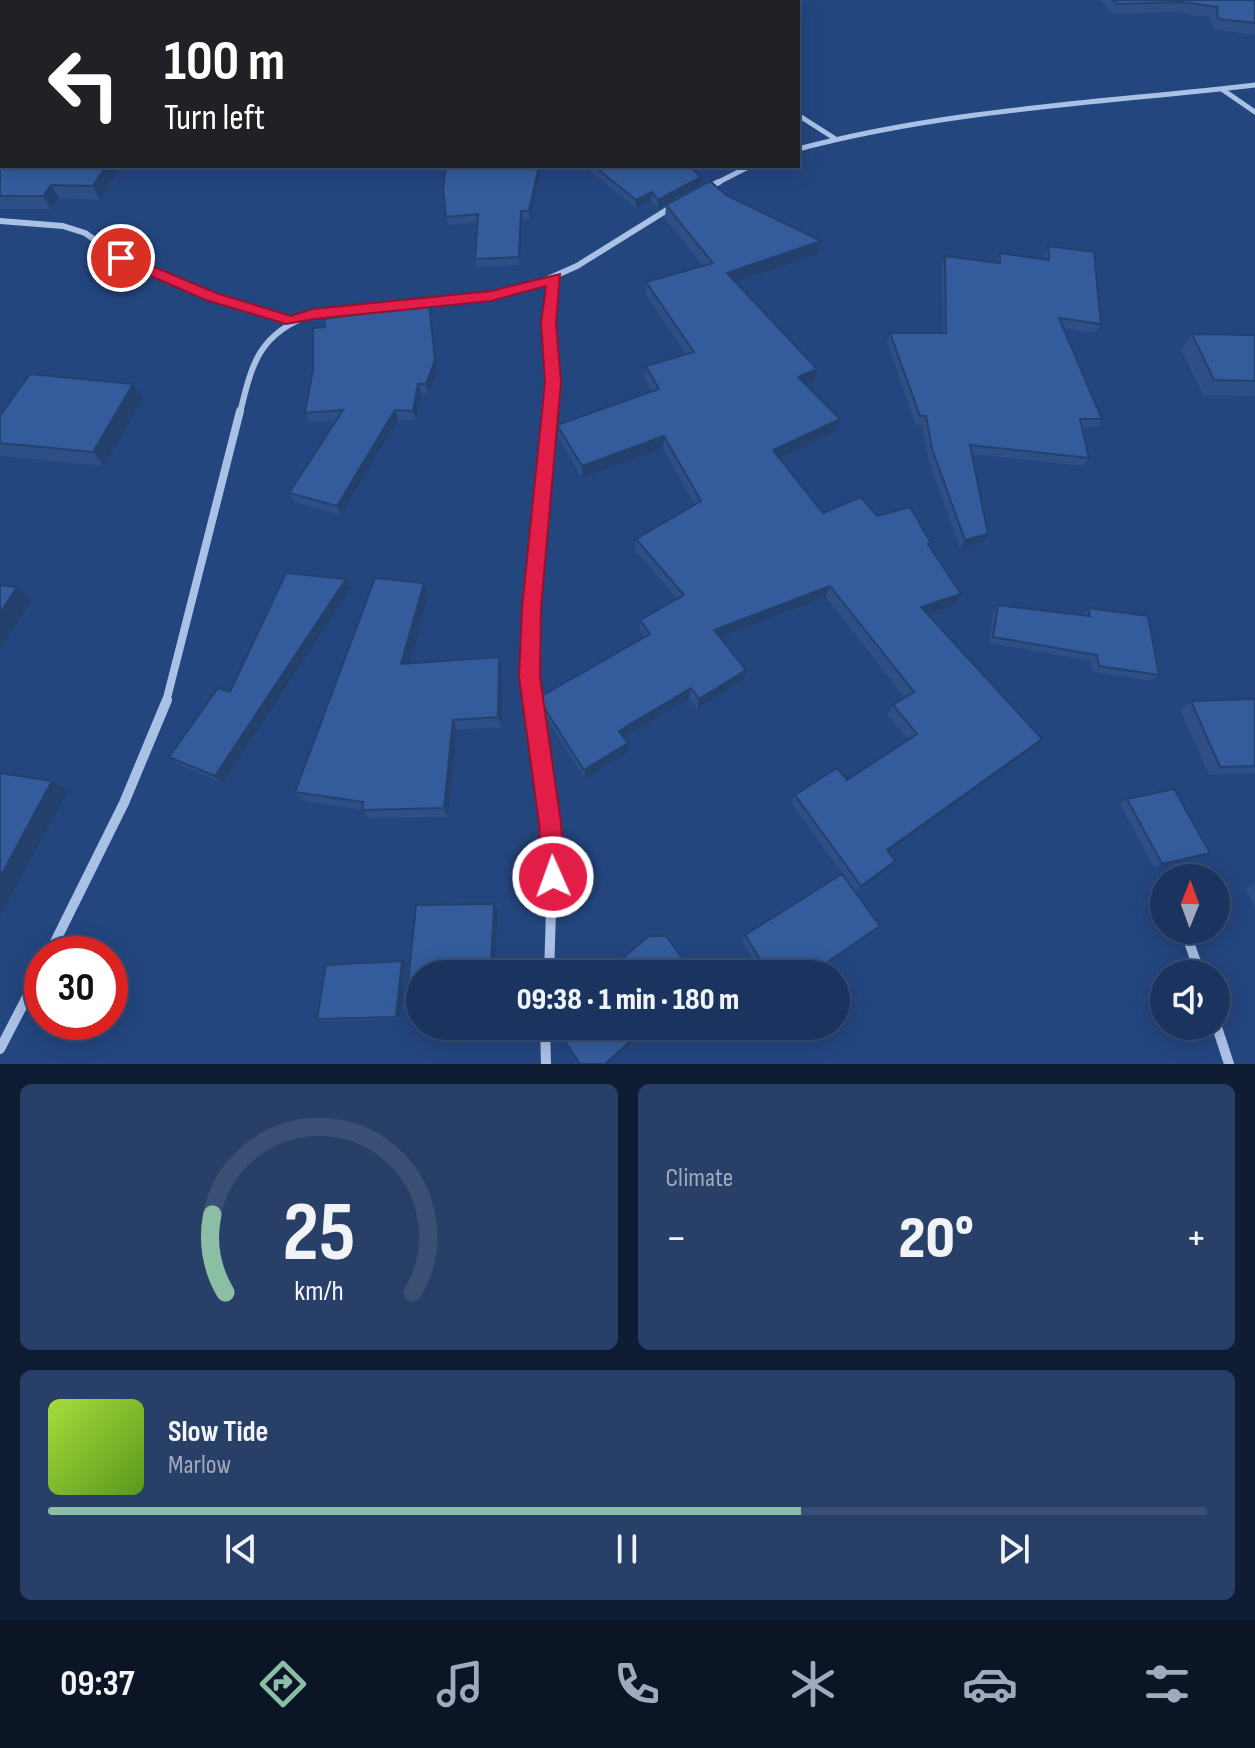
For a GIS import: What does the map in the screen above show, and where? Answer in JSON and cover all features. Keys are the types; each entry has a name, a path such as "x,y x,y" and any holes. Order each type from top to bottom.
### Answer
{"street":[{"path":"800,148 898,123 1019,105 1255,85"},
{"path":"1223,89 1255,112"},
{"path":"800,116 834,138"},
{"path":"699,192 746,168"},
{"path":"58,936 124,803 166,703 251,367 259,350 292,321 313,314 523,290 554,277 686,199"},
{"path":"0,221 63,226 85,233 121,258 211,297 292,321"},
{"path":"549,960 553,847 530,677 532,608 553,382 549,323 554,277"},
{"path":"0,1049 24,1003"},
{"path":"545,1040 546,1064"},
{"path":"1221,1040 1229,1064"}],"building":[{"path":"1113,0 1255,0 1255,23 1218,19 1217,7 1182,2 1117,4"},
{"path":"0,168 105,168 93,186 51,185 43,196 0,196"},
{"path":"446,168 539,168 529,211 521,211 519,257 475,259 478,214 446,217 443,189"},
{"path":"596,168 691,168 701,177 658,200 652,192 636,200"},
{"path":"710,181 726,195 821,241 727,273 817,369 798,377 840,419 773,450 823,513 861,497 877,516 910,507 931,543 928,544 961,594 921,607 1042,739 887,850 895,861 861,886 795,795 837,768 847,780 917,734 893,705 914,692 830,586 714,630 746,670 699,699 691,688 619,731 628,743 584,770 541,703 540,697 650,634 640,620 684,595 636,539 701,501 664,436 582,466 557,425 659,389 646,366 694,352 646,282 713,263 666,205"},
{"path":"1048,246 1094,252 1101,324 1059,318 1102,419 1080,419 1089,458 970,445 988,534 965,540 932,449 926,416 920,416 890,333 946,333 945,256 1000,263 1000,253 1049,260"},
{"path":"429,303 435,360 426,384 418,384 413,411 395,410 337,506 289,493 343,410 305,413 313,369 313,328 325,327 324,319"},
{"path":"1192,334 1255,335 1255,381 1214,380"},
{"path":"30,374 133,384 93,452 0,443 0,416"},
{"path":"286,573 346,579 215,776 169,757 218,688 230,692"},
{"path":"375,578 424,583 401,664 499,657 498,717 453,720 444,808 362,810 363,802 295,792"},
{"path":"0,585 17,587 0,613"},
{"path":"998,605 1090,616 1088,608 1148,616 1159,675 1099,666 1097,655 993,637"},
{"path":"1255,699 1255,766 1220,767 1191,701"},
{"path":"0,773 52,781 0,877"},
{"path":"1174,789 1210,853 1162,864 1127,799"},
{"path":"842,874 880,926 830,960 760,960 745,935"},
{"path":"494,904 491,960 410,960 416,905"},
{"path":"649,936 666,936 684,960 621,960"},
{"path":"402,961 396,1017 317,1019 326,965"},
{"path":"564,1040 632,1040 605,1064 580,1064"}],"route":[{"path":"121,258 211,297 292,321 313,314 491,296 523,290 554,277 549,299 553,382 532,608 530,677 553,847 553,877"}]}
